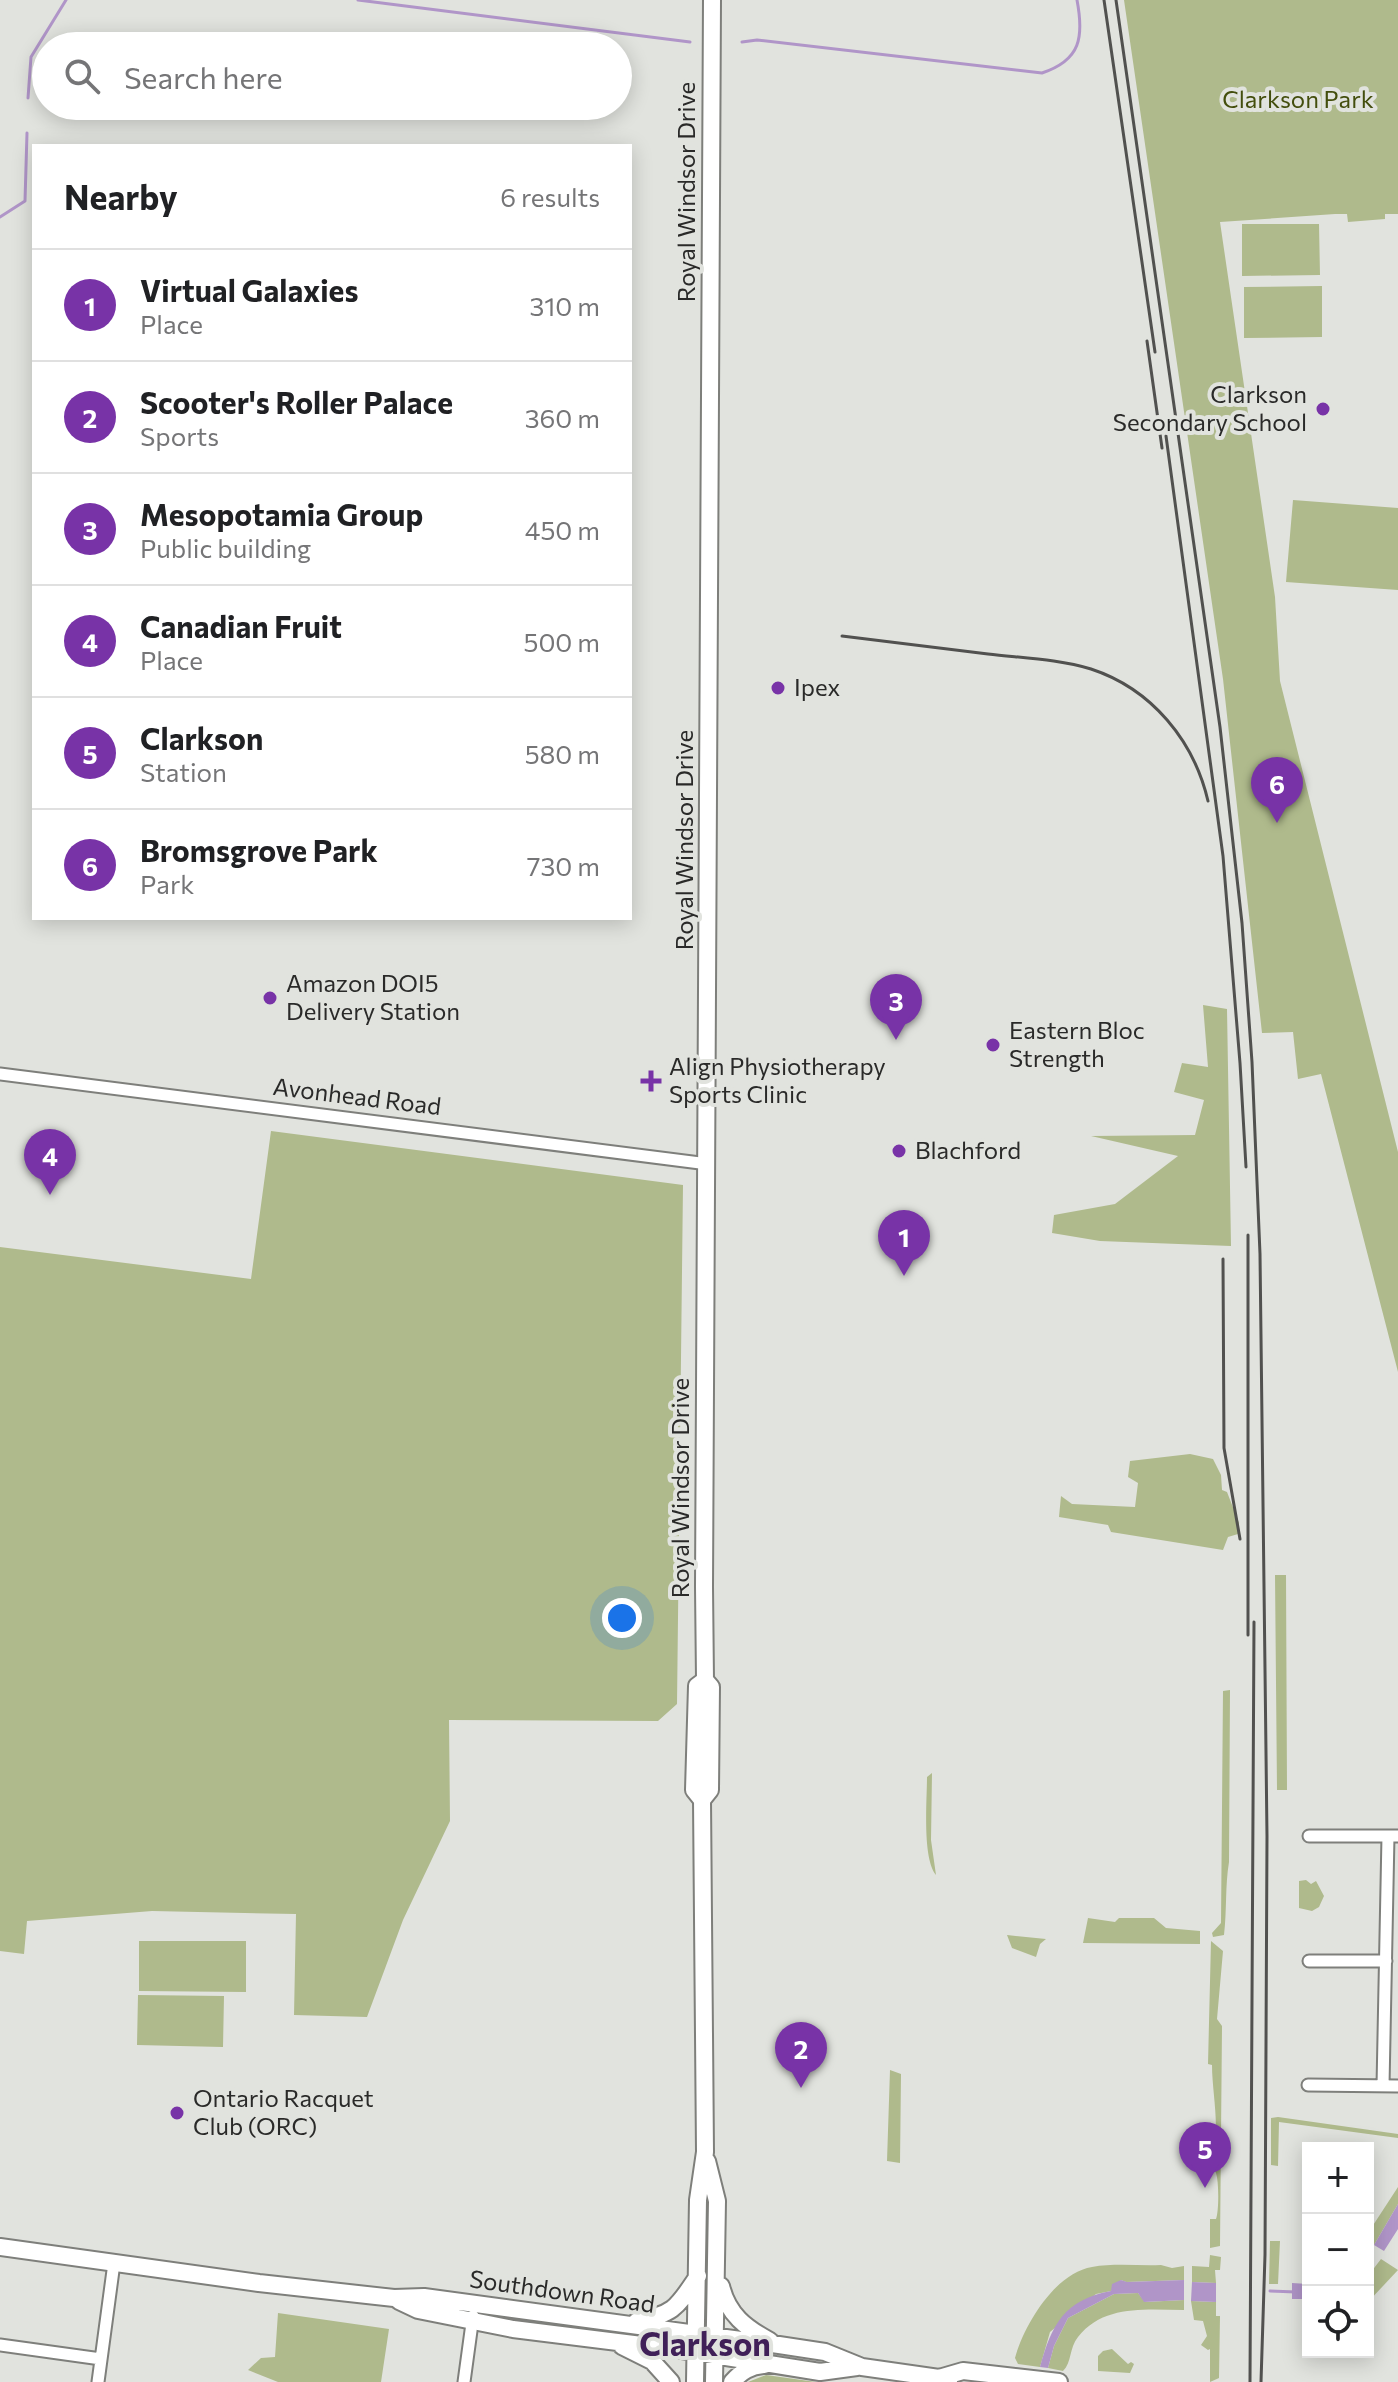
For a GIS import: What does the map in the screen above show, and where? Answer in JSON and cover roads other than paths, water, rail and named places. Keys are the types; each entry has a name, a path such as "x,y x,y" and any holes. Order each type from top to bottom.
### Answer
{"main road":[{"name":"Royal Windsor Drive","path":"695,2382 698,2200 705,2152 702,1800 710,1790 711,1687 705,1680 712,0"},
{"name":"Royal Windsor Drive","path":"705,2152 717,2201 714,2382"},
{"name":"Southdown Road","path":"0,2247 394,2298 418,2310 624,2324 770,2364 820,2372 862,2367"},
{"path":"718,2271 727,2305 741,2322 779,2345"},
{"path":"624,2324 671,2312 698,2276"},
{"name":"Southdown Road","path":"473,2312 513,2329 614,2341 695,2344"},
{"path":"614,2341 652,2361 671,2382"},
{"name":"Southdown Road","path":"714,2347 779,2345 825,2352 862,2367 944,2380 963,2371 1059,2382"},
{"path":"732,2382 754,2366 770,2364"}],"street":[{"name":"Avonhead Road","path":"0,1074 708,1164"},
{"path":"1309,1836 1393,1836 1386,1961 1392,1976 1383,2086"},
{"path":"1309,1961 1386,1961"},
{"path":"1308,2085 1398,2086"},
{"path":"98,2382 114,2263"},
{"path":"464,2382 473,2312"},
{"path":"0,2345 101,2359"}],"waterway":[{"path":"46,32 66,0"},
{"path":"358,0 611,32"},
{"path":"742,42 757,40 1042,73 1065,61 1077,46 1080,25 1077,0"},
{"path":"632,35 690,42"},
{"path":"28,98 32,55"},
{"path":"0,217 25,201 27,133"},
{"path":"1270,2291 1296,2292"}],"railway":[{"path":"1104,0 1155,352"},
{"path":"1116,0 1220,727 1242,923 1252,1062 1260,1254 1267,1836 1265,2255 1261,2382"},
{"path":"1147,341 1162,448"},
{"path":"1166,436 1223,856 1246,1167"},
{"path":"842,636 1053,661 1091,669 1113,678 1151,704 1181,738 1208,801"},
{"path":"1248,1235 1248,1635"},
{"path":"1223,1259 1224,1448 1240,1539"},
{"path":"1250,2382 1254,1622"}],"place":[{"name":"Clarkson Secondary School","path":"1323,409"},
{"name":"Ipex","path":"778,688"},
{"name":"Bromsgrove Park","path":"1277,823"},
{"name":"Amazon DOI5 Delivery Station","path":"270,998"},
{"name":"Mesopotamia Group","path":"896,1040"},
{"name":"Eastern Bloc Strength","path":"993,1045"},
{"name":"Align Physiotherapy Sports Clinic","path":"651,1081"},
{"name":"Blachford","path":"899,1151"},
{"name":"Canadian Fruit","path":"50,1195"},
{"name":"Virtual Galaxies","path":"904,1276"},
{"name":"Scooter's Roller Palace","path":"801,2088"},
{"name":"Ontario Racquet Club (ORC)","path":"177,2113"},
{"name":"Clarkson","path":"1205,2188"}],"district":[{"name":"Clarkson","path":"705,2345"}],"park label":[{"name":"Clarkson Park","path":"1298,100"}]}
